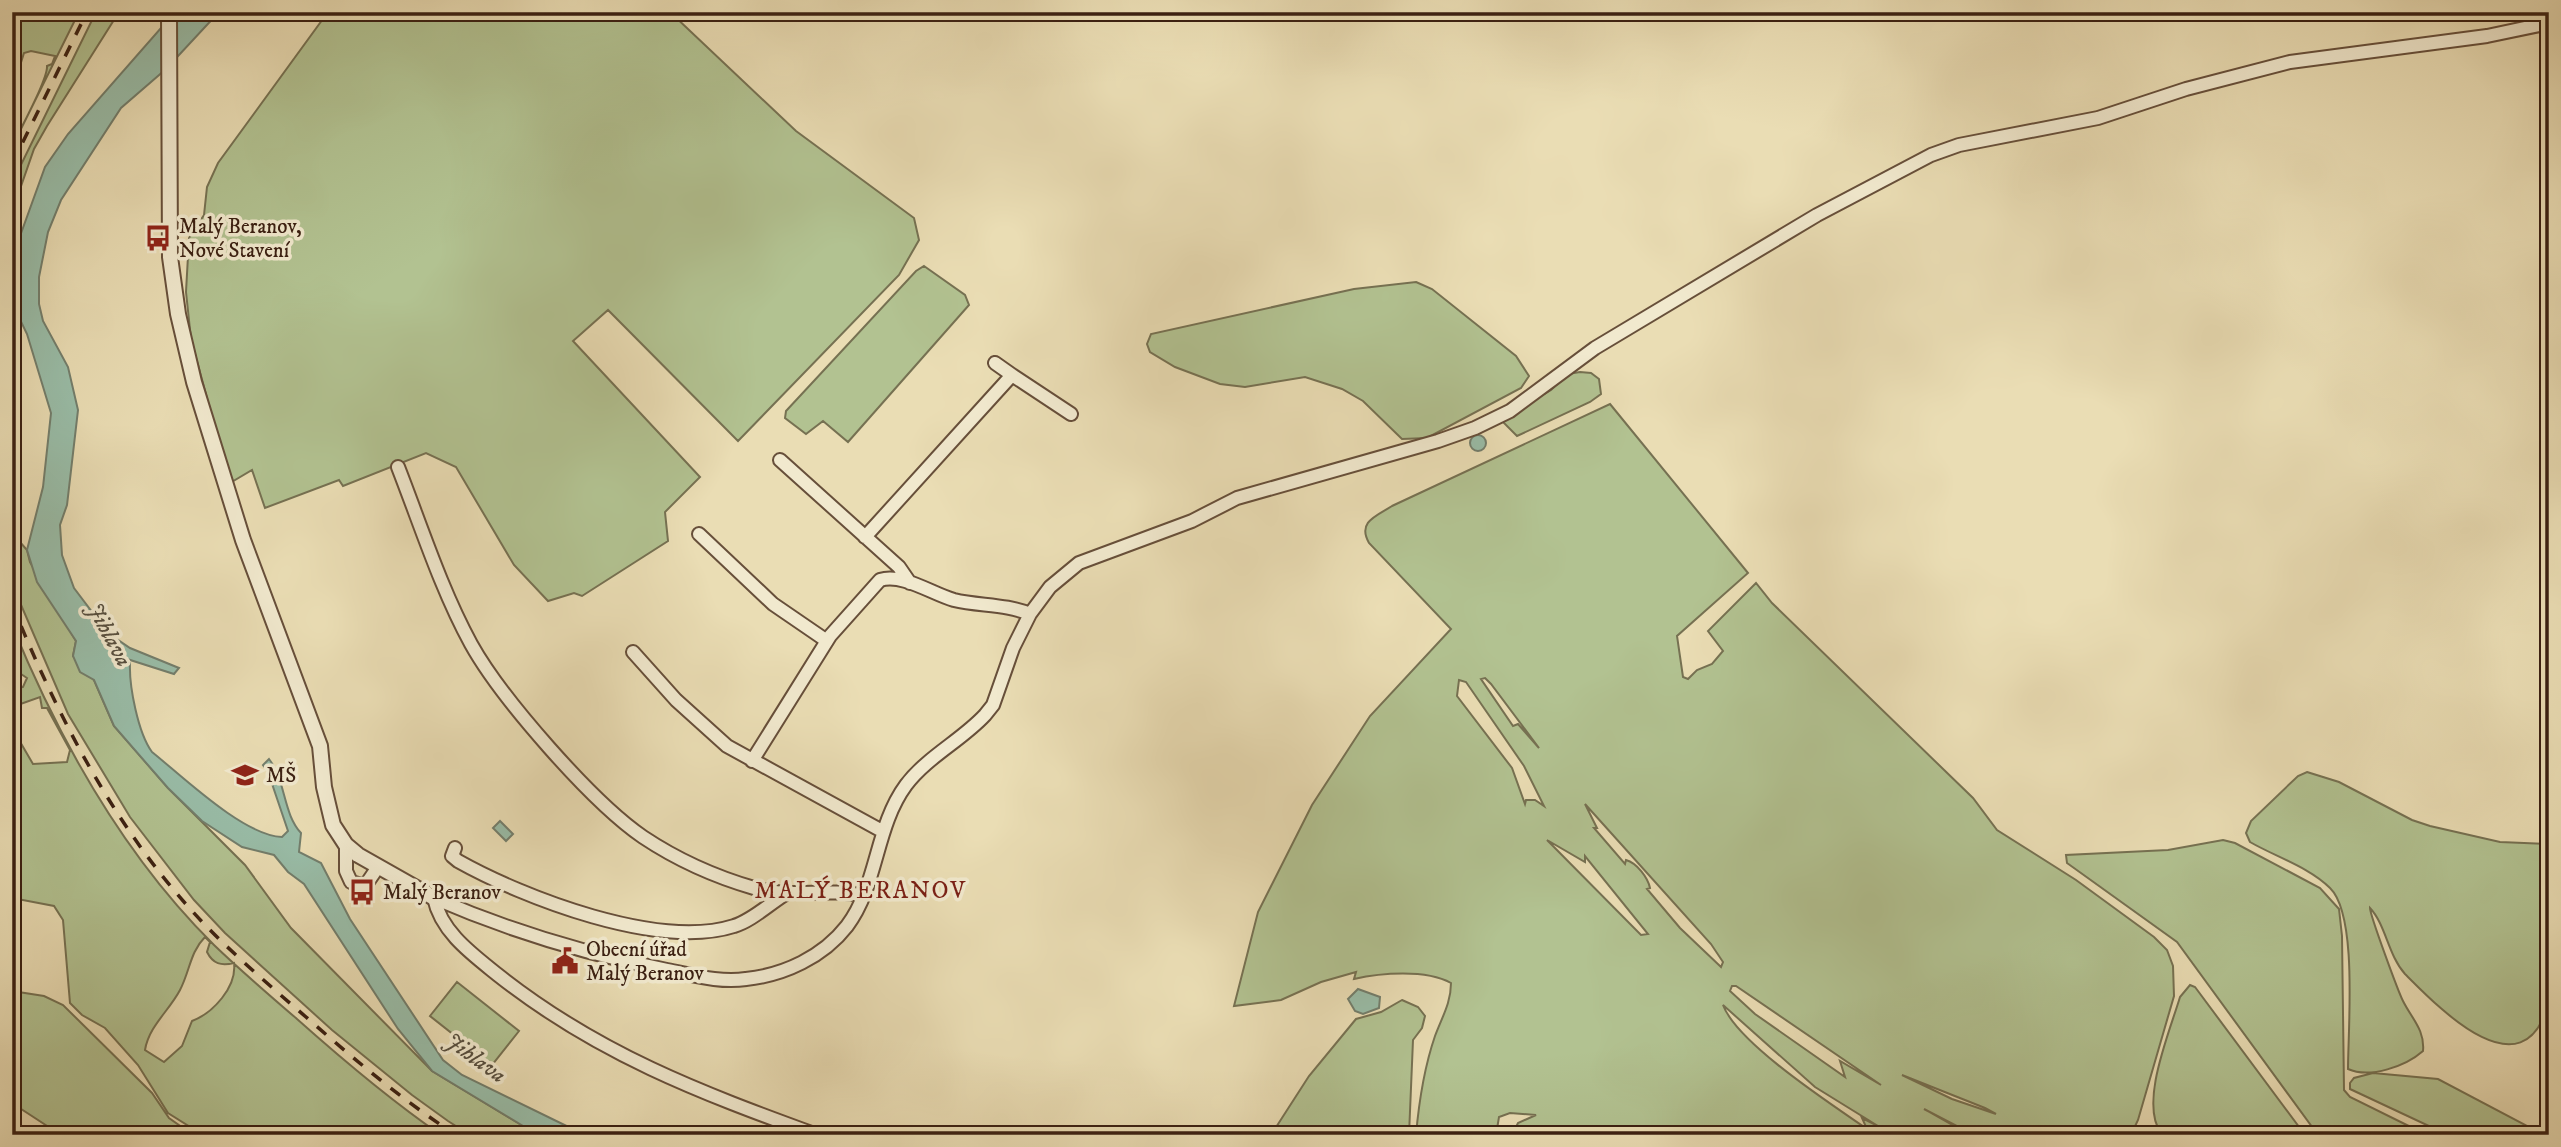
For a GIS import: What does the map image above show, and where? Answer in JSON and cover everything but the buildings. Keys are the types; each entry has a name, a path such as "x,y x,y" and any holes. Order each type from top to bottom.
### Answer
{"street":[{"path":"169,12 170,257 184,341 243,540 320,747 324,787 333,825 346,845 378,867 434,898 529,936 634,963 726,980 768,976 818,953 846,928 864,896 883,831 907,784 974,728 993,705 1013,648 1030,614 1067,571 1090,558 1192,522 1237,498 1438,441 1510,411 1595,348 1817,215 1931,155 1959,145 2098,118 2186,89 2290,62 2487,36 2549,23"},
{"path":"995,363 1071,414"},
{"path":"865,537 1012,375"},
{"path":"780,460 899,567 910,583"},
{"path":"398,467 470,641 482,663 550,746 590,789 644,837 696,866 751,887 783,894 844,891 864,896"},
{"path":"699,534 773,604 827,641"},
{"path":"752,761 827,641 880,580 887,578 910,583 951,599 1016,608 1030,614"},
{"path":"633,652 676,700 717,738 752,761 883,831"},
{"path":"346,845 346,871 351,882 365,886 378,867"},
{"path":"455,848 452,856 458,861 502,884 645,929 692,931 737,925 783,894"},
{"path":"434,898 437,912 449,930 478,959 553,1017 670,1080 817,1135"}],"shaded area":[{"path":"24,12 79,12 12,147 38,93 47,66 52,64 55,56 31,51 24,53 12,91 12,33"},
{"path":"96,12 119,12 34,149 12,212 12,183"},
{"path":"175,12 219,12 166,69 121,108 61,200 48,232 39,277 39,304 43,321 68,367 78,410 67,505 60,525 62,555 74,588 108,633 130,648 179,668 174,674 127,659 130,663 139,722 152,752 232,816 250,827 282,837 288,831 268,772 263,765 269,759 279,777 291,817 301,833 299,852 321,863 350,919 443,1060 462,1075 585,1135 538,1135 432,1071 398,1029 304,884 288,872 274,855 242,847 202,821 168,788 114,726 94,680 80,672 73,656 76,641 37,582 27,550 43,487 51,413 27,334 13,305 12,262 45,167 68,134"},
{"path":"328,12 670,12 796,131 914,218 919,240 899,275 738,441 608,310 573,341 700,477 665,512 668,541 582,596 574,593 548,601 514,565 456,467 426,453 343,486 339,480 265,508 252,470 230,483 191,339 186,292 189,238 204,215 207,187 218,163"},
{"path":"924,266 965,295 969,305 848,442 823,421 806,434 785,418 786,411 916,271"},
{"path":"1416,282 1432,289 1516,356 1529,376 1521,388 1427,438 1402,439 1363,401 1342,389 1305,377 1245,387 1220,384 1175,367 1150,352 1147,344 1151,334 1354,289"},
{"path":"1591,373 1599,379 1601,394 1590,402 1517,436 1501,420 1551,390 1568,374"},
{"path":"1610,404 1748,573 1677,636 1683,677 1688,679 1697,670 1712,664 1723,651 1708,631 1756,583 1772,603 1973,798 1997,830 2076,880 2154,937 2167,950 2173,966 2174,996 2138,1120 2131,1135 2065,1135 2051,1129 2061,1135 1974,1135 1924,1109 1970,1135 1592,1135 1583,1130 1587,1135 1512,1135 1518,1123 1536,1115 1510,1113 1499,1117 1496,1135 1416,1135 1425,1072 1448,1004 1451,983 1416,974 1377,975 1354,979 1356,972 1321,982 1281,1000 1234,1006 1258,912 1312,805 1370,716 1451,629 1369,543 1365,530 1370,520 1392,506","holes":["1485,678 1491,684 1539,748 1518,724 1513,726 1481,679","1459,680 1466,682 1524,766 1544,806 1535,800 1526,800 1525,804 1512,768 1457,696","1585,804 1711,944 1723,962 1721,967 1680,928 1647,889 1650,888 1649,884 1638,868 1626,860 1625,864 1594,828 1597,828","1547,840 1585,862 1585,856 1648,934 1641,935","1732,986 1736,986 1881,1085 1840,1061 1845,1077 1755,1014 1730,991","1723,1005 1815,1087 1878,1126 1862,1118 1867,1129 1809,1089 1746,1037","1902,1075 1985,1108 1996,1114 1952,1099"]},
{"path":"1478,435 1484,437 1484,449 1478,451 1472,449 1470,443 1472,437"},
{"path":"12,533 27,550 30,562 76,641 73,656 94,680 114,726 168,788 245,865 291,928 432,1071 538,1135 470,1135 448,1121 332,1030 225,933 194,900 130,817 68,714 12,584"},
{"path":"12,625 73,754 123,835 181,910 233,963 215,962 207,952 210,942 205,937 193,955 176,998 155,1026 145,1050 164,1062 182,1046 192,1021 208,1012 228,990 234,964 367,1079 441,1135 203,1135 168,1113 138,1065 105,1028 82,1015 70,1003 63,920 54,906 12,898 12,728 33,764 67,762 70,750 47,708 42,708 40,697 12,707 12,690 23,687 27,678 12,668"},
{"path":"2307,772 2339,782 2412,820 2430,826 2500,842 2549,844 2550,995 2536,1031 2519,1043 2500,1043 2479,1036 2458,1022 2405,974 2370,908 2400,994 2420,1031 2423,1051 2407,1062 2377,1072 2348,1069 2350,974 2345,922 2339,902 2322,881 2250,842 2246,833 2251,821 2298,776"},
{"path":"500,821 513,834 506,841 493,828"},
{"path":"2223,840 2235,843 2320,888 2339,909 2342,936 2344,1090 2350,1097 2427,1135 2318,1135 2177,942 2067,863 2066,855 2168,850"},
{"path":"457,982 519,1031 492,1065 430,1016"},
{"path":"2190,985 2195,987 2305,1135 2161,1133 2155,1120 2153,1104 2158,1066 2180,997"},
{"path":"1358,989 1380,997 1379,1008 1363,1014 1355,1011 1348,999"},
{"path":"12,991 44,996 63,1005 152,1093 169,1118 193,1135 61,1135 12,1103"},
{"path":"1402,1000 1418,1007 1425,1016 1422,1028 1413,1040 1409,1135 1271,1135 1309,1076 1356,1019 1381,1012"},
{"path":"2373,1073 2438,1079 2544,1135 2448,1135 2350,1089 2354,1078"}],"railway":[{"path":"12,164 87,12"},
{"path":"12,604 74,740 125,825 185,903 240,959 342,1048 397,1093 456,1135"}],"place":[{"name":"Malý Beranov, Nové Stavení","path":"158,238"},
{"name":"MŠ","path":"245,775"},
{"name":"Malý Beranov","path":"362,892"},
{"name":"Obecní úřad Malý Beranov","path":"565,961"}],"district":[{"name":"MALÝ BERANOV","path":"861,890"}],"water label":[{"name":"Jihlava","path":"110,634"},
{"name":"Jihlava","path":"476,1057"}]}
